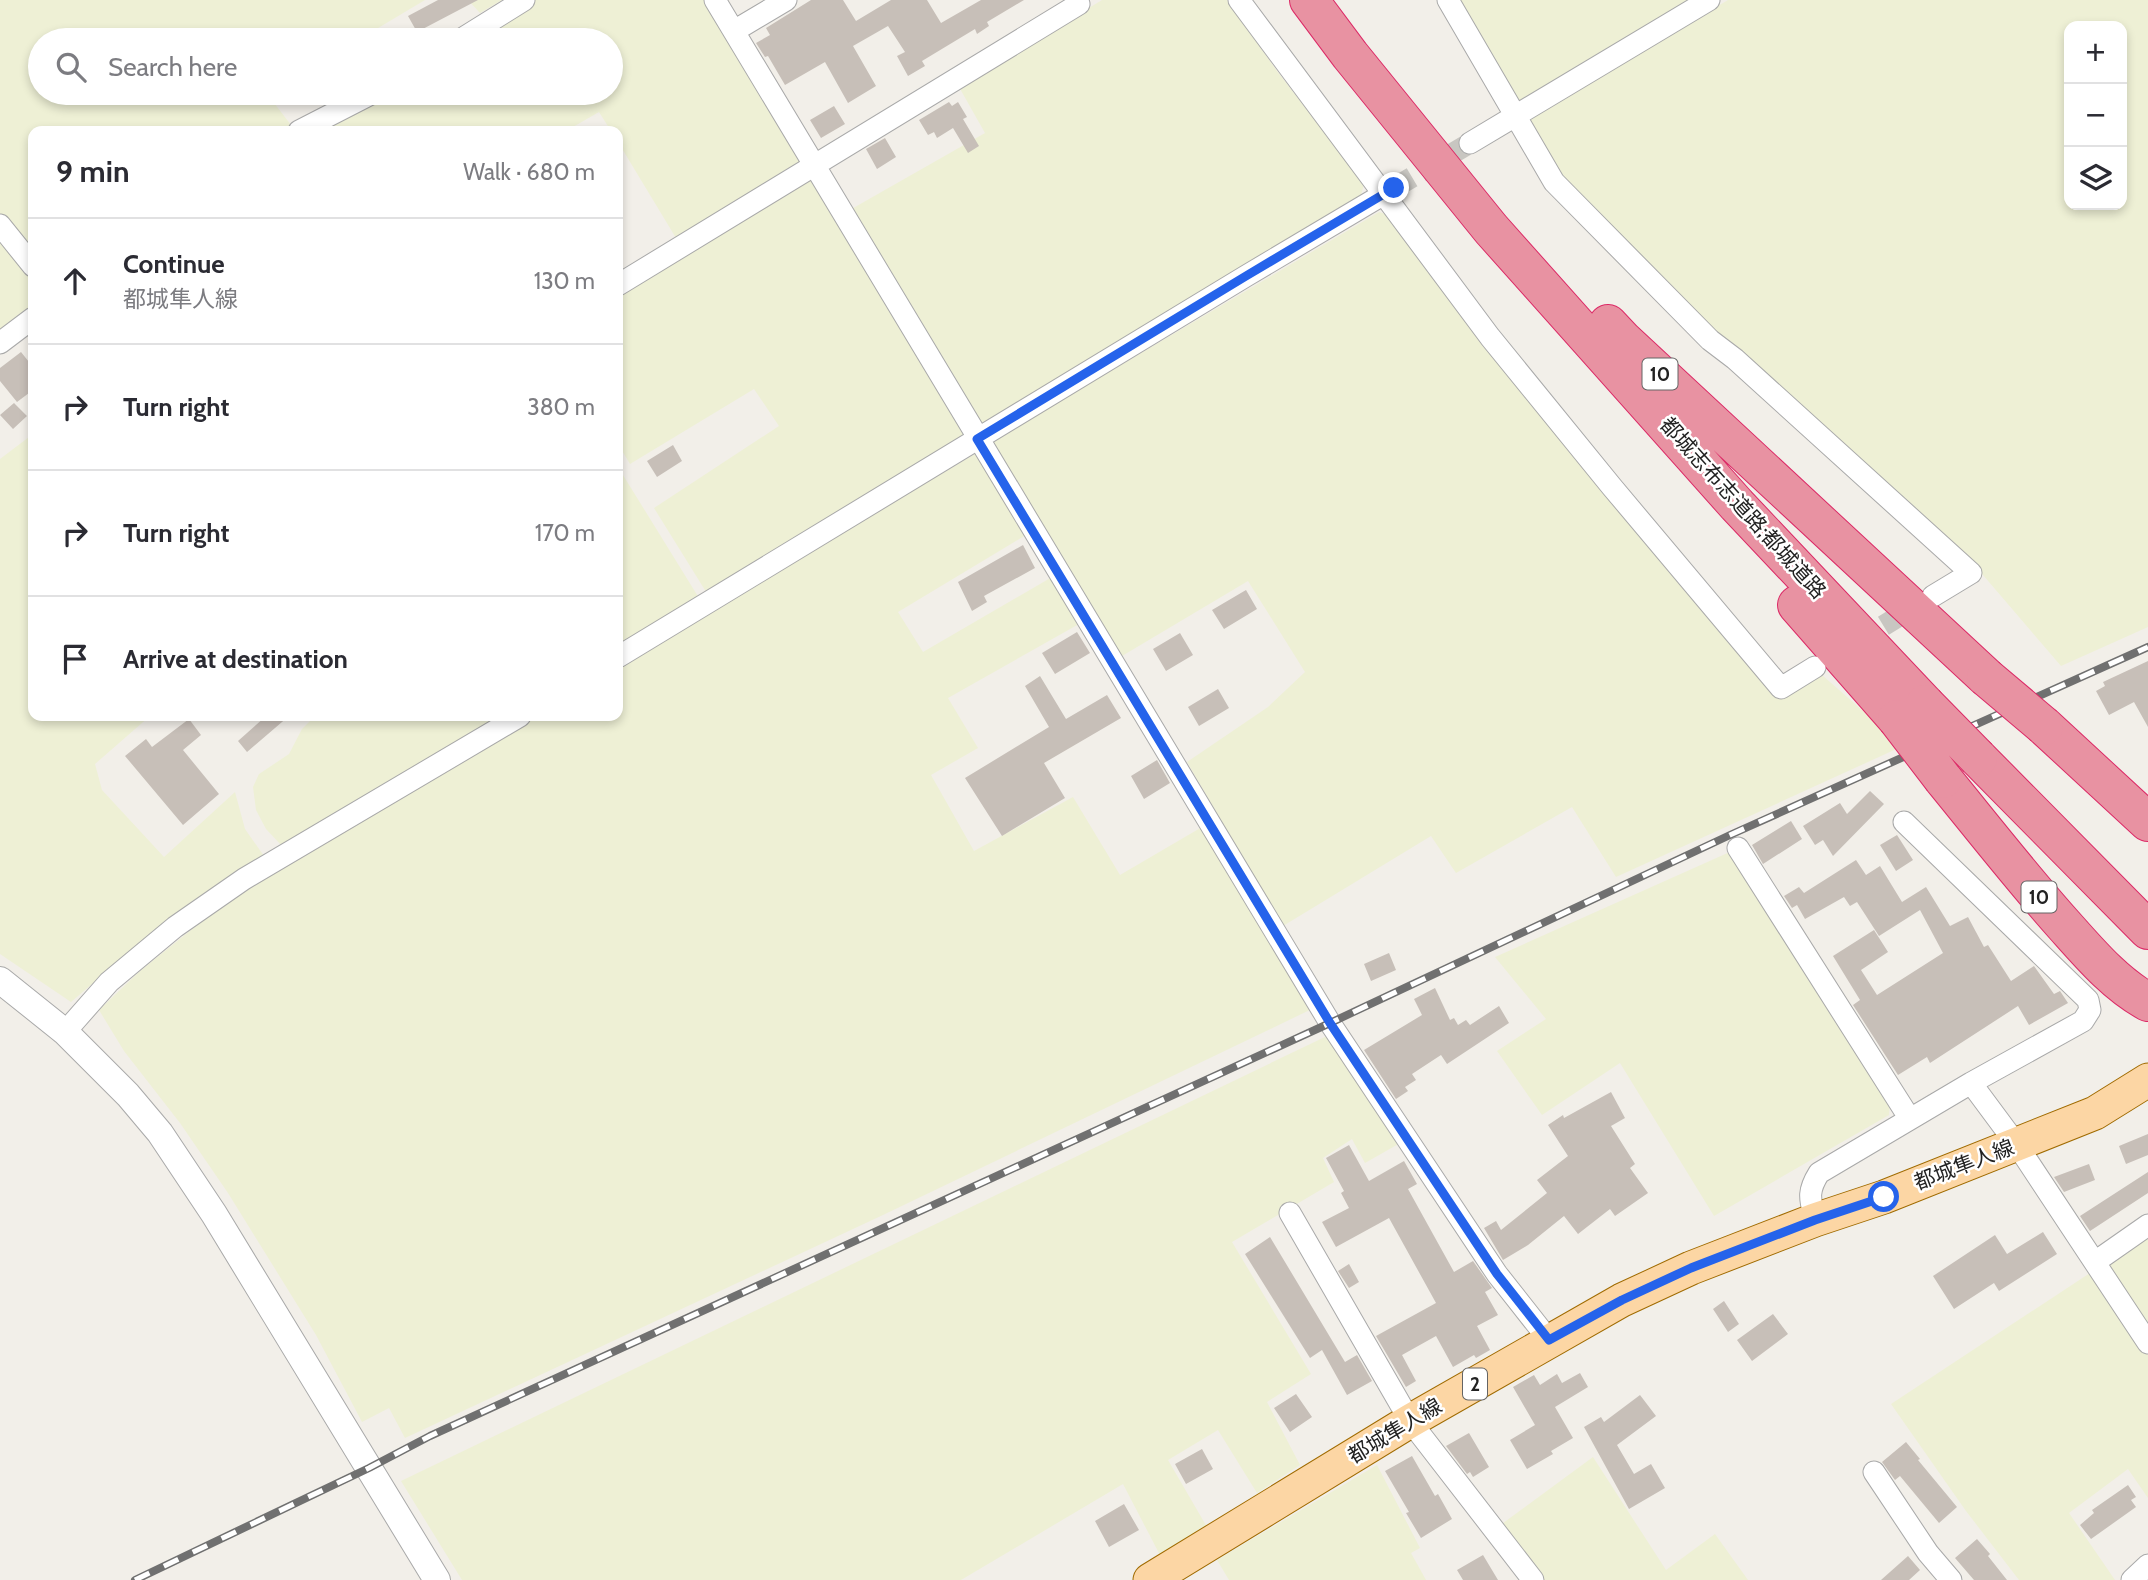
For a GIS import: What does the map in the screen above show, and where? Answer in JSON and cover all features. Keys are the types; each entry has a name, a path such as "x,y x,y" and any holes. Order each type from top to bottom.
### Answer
{"highway":[{"name":"都城志布志道路;都城道路","path":"1309,0 1350,55 1491,229 1669,427 1679,469 1911,711"},
{"name":"10","path":"1350,55 1482,187 1623,340 1986,677 2044,726 2148,822"},
{"name":"10","path":"1911,711 1978,758 2148,930"},
{"name":"10","path":"1911,711 1943,779 2091,956 2143,1003"}],"main road":[{"name":"都城隼人線","path":"1153,1579 1410,1421 1622,1300 1691,1268 1815,1220 1884,1197 2095,1113 2148,1080"}],"street":[{"path":"479,28 524,0"},
{"path":"715,0 1330,1023 1489,1263 1549,1340"},
{"path":"734,31 786,0"},
{"path":"623,282 1079,4 1076,0"},
{"path":"1239,0 1389,192 1490,337 1781,688 1815,667"},
{"path":"1448,0 1555,182 1710,340 1735,359 1971,573 1933,596"},
{"path":"1470,143 1709,0"},
{"path":"309,126 350,105"},
{"path":"623,654 1389,192"},
{"path":"0,225 28,260"},
{"path":"0,344 28,322"},
{"path":"65,1032 109,982 175,927 234,886 512,721"},
{"path":"1815,1220 1809,1194 1819,1173 1971,1083 2083,1021 2090,1010 2088,1000 1904,822"},
{"path":"1738,848 1910,1119"},
{"path":"0,980 65,1032 160,1133 188,1174 437,1580"},
{"path":"1971,1083 2017,1145 2148,1343"},
{"path":"1290,1213 1410,1421 1533,1580"},
{"path":"2095,1262 2148,1225"},
{"path":"1874,1472 1928,1553 1951,1580"},
{"path":"2132,1580 2148,1565"}],"green space":[{"path":"0,0 425,0 378,28 28,28 28,105 276,105 291,125 28,126 28,313 0,335"},
{"path":"468,0 502,0 480,13"},
{"path":"535,0 706,0 805,167 679,243 623,150 623,126 608,126 599,112 575,126 322,126 365,105 623,105 623,28 491,28"},
{"path":"1102,0 1227,0 1277,71 1364,184 1361,195 985,426 979,425 848,211 985,133 959,87"},
{"path":"1453,0 1697,0 1526,103 1510,96"},
{"path":"1728,0 2148,0 2148,627 2061,666 1983,575 1749,364 1559,177 1529,122 1531,118"},
{"path":"809,176 968,436 708,595 654,508 779,426 754,389 630,464 623,452 623,289"},
{"path":"1379,212 1389,215 1782,696 1822,675 1903,746 1616,877 1572,807 1456,873 1431,836 1283,926 1187,762 1268,707 1305,672 1248,581 1122,656 993,448 993,441"},
{"path":"28,438 28,721 144,721 95,764 102,790 164,857 235,792 245,829 264,856 155,930 71,1002 0,954 0,459"},
{"path":"975,454 1026,535 898,612 923,652 1052,577 1079,624 948,698 978,748 931,775 974,851 1073,797 1120,875 1202,827 1314,1008 883,1215 405,1438 389,1408 362,1422 316,1335 228,1193 180,1123 124,1051 99,1010 140,971 242,889 529,721 623,721 623,663"},
{"path":"623,475 699,598 623,643"},
{"path":"310,721 493,721 282,846 266,829 256,810 253,787 259,774 289,754 302,729"},
{"path":"1732,851 1890,1104 1889,1115 1714,1216 1620,1063 1542,1115 1497,1051 1546,1019 1495,957"},
{"path":"1329,1035 1402,1142 1365,1163 1352,1139 1323,1158 1334,1182 1232,1242 1311,1374 1267,1402 1300,1465 1257,1493 1218,1430 1168,1460 1207,1527 1161,1557 1123,1484 961,1580 462,1580 401,1481"},
{"path":"2148,1232 2148,1498 2128,1469 2069,1513 2115,1580 2019,1580 1966,1511 1891,1404"},
{"path":"1593,1457 1666,1570 1715,1534 1748,1580 1544,1580 1499,1526"},
{"path":"1377,1465 1420,1548 1411,1553 1426,1580 1229,1580 1217,1560"}],"building":[{"path":"438,0 478,0 425,28 415,28 408,16"},
{"path":"811,0 843,0 856,21 891,0 927,0 941,23 981,0 1024,0 987,22 989,26 977,34 975,29 922,61 925,66 908,76 897,56 905,52 888,26 853,46 876,86 848,103 825,62 785,85 768,56 765,57 756,43 770,35 766,28"},
{"path":"949,102 952,106 958,102 967,117 963,119 979,146 968,153 953,128 937,138 934,132 928,135 919,120"},
{"path":"834,106 845,124 821,138 810,120"},
{"path":"885,138 896,157 877,169 866,149"},
{"path":"21,352 28,361 28,394 17,402 0,381 0,368"},
{"path":"14,403 27,416 13,429 0,415"},
{"path":"673,445 682,461 657,477 647,461"},
{"path":"1023,545 1035,568 984,596 987,602 972,611 958,582"},
{"path":"1246,590 1257,609 1224,629 1212,610"},
{"path":"1077,632 1090,653 1055,674 1042,653"},
{"path":"1180,633 1193,655 1166,671 1153,649"},
{"path":"2148,661 2148,727 2134,702 2109,715 2096,691 2105,686 2103,682"},
{"path":"1040,676 1066,719 1107,695 1121,718 1044,763 1065,798 1002,836 965,778 1049,727 1025,686"},
{"path":"1218,689 1229,708 1199,726 1188,707"},
{"path":"186,721 190,721 201,735 183,750 219,794 183,825 125,756 146,739 152,747"},
{"path":"260,721 283,721 247,752 238,741"},
{"path":"1157,760 1170,783 1144,799 1131,776"},
{"path":"1870,791 1884,804 1833,856 1823,840 1815,845 1803,826 1840,803 1847,814"},
{"path":"1791,821 1802,839 1763,864 1752,845"},
{"path":"1897,835 1913,860 1896,871 1880,845"},
{"path":"1856,860 1866,875 1880,866 1902,902 1926,887 1950,926 1968,917 1984,947 1988,945 2011,981 2034,966 2054,994 2060,991 2068,1003 2029,1025 2018,1006 1930,1063 1927,1057 1898,1075 1853,1005 1860,1000 1833,956 1874,930 1888,952 1861,970 1877,995 1943,953 1920,910 1879,936 1857,902 1850,906 1844,897 1805,919 1797,905 1792,908 1784,896 1799,887 1804,893"},
{"path":"1389,953 1396,970 1371,981 1364,964"},
{"path":"1435,988 1450,1020 1454,1018 1458,1025 1466,1020 1470,1025 1499,1006 1509,1023 1447,1064 1441,1055 1412,1074 1416,1080 1405,1087 1408,1091 1396,1099 1364,1050 1422,1015 1414,999"},
{"path":"1611,1092 1625,1118 1611,1126 1635,1164 1630,1168 1648,1193 1615,1216 1610,1209 1578,1234 1564,1216 1528,1245 1503,1260 1484,1228 1496,1221 1501,1230 1547,1193 1537,1180 1568,1156 1548,1125"},
{"path":"2148,1134 2148,1155 2126,1164 2119,1146"},
{"path":"1349,1145 1369,1181 1404,1161 1417,1184 1408,1189 1454,1272 1473,1261 1492,1288 1485,1292 1498,1315 1477,1326 1490,1350 1476,1358 1474,1355 1453,1367 1436,1336 1402,1355 1416,1381 1406,1387 1376,1336 1436,1303 1389,1218 1336,1247 1322,1222 1349,1208 1341,1193 1344,1191 1326,1158"},
{"path":"2089,1164 2095,1180 2064,1192 2054,1177"},
{"path":"2148,1172 2148,1193 2090,1231 2080,1216"},
{"path":"2043,1232 2057,1254 1999,1291 1994,1283 1954,1309 1933,1276 1995,1235 2007,1254"},
{"path":"1270,1237 1345,1362 1357,1355 1372,1381 1347,1395 1322,1350 1310,1358 1245,1254"},
{"path":"1349,1264 1359,1282 1349,1288 1338,1271"},
{"path":"1724,1301 1739,1324 1728,1332 1713,1309"},
{"path":"1773,1314 1788,1334 1752,1361 1737,1340"},
{"path":"1580,1373 1588,1387 1555,1407 1573,1438 1527,1469 1510,1440 1535,1425 1513,1387 1534,1375 1540,1385 1557,1374 1562,1383"},
{"path":"1296,1394 1312,1417 1290,1432 1274,1408"},
{"path":"1640,1395 1656,1416 1617,1445 1634,1474 1651,1464 1665,1488 1629,1509 1584,1427 1601,1417 1604,1422"},
{"path":"1469,1433 1489,1467 1473,1477 1470,1472 1467,1474 1446,1446"},
{"path":"1906,1442 1957,1507 1939,1523 1900,1476 1895,1480 1882,1462"},
{"path":"1202,1449 1213,1469 1186,1484 1175,1464"},
{"path":"1412,1456 1452,1519 1421,1538 1385,1471"},
{"path":"2128,1485 2136,1497 2131,1500 2136,1507 2091,1539 2080,1525 2094,1513 2092,1510"},
{"path":"1124,1504 1139,1530 1109,1547 1095,1521"},
{"path":"1977,1539 2007,1580 1974,1580 1955,1558"},
{"path":"1483,1555 1498,1580 1463,1580 1457,1570"},
{"path":"1908,1556 1920,1570 1909,1580 1881,1580"}],"tunnel":[{"path":"1394,188 1470,143"},
{"path":"1857,642 1919,604"}],"railway":[{"path":"135,1580 430,1436 1330,1023 1730,835 2148,647"}],"route":[{"path":"1394,188 977,439 1330,1023 1497,1274 1549,1340 1622,1300 1691,1268 1815,1220 1884,1197"}]}
